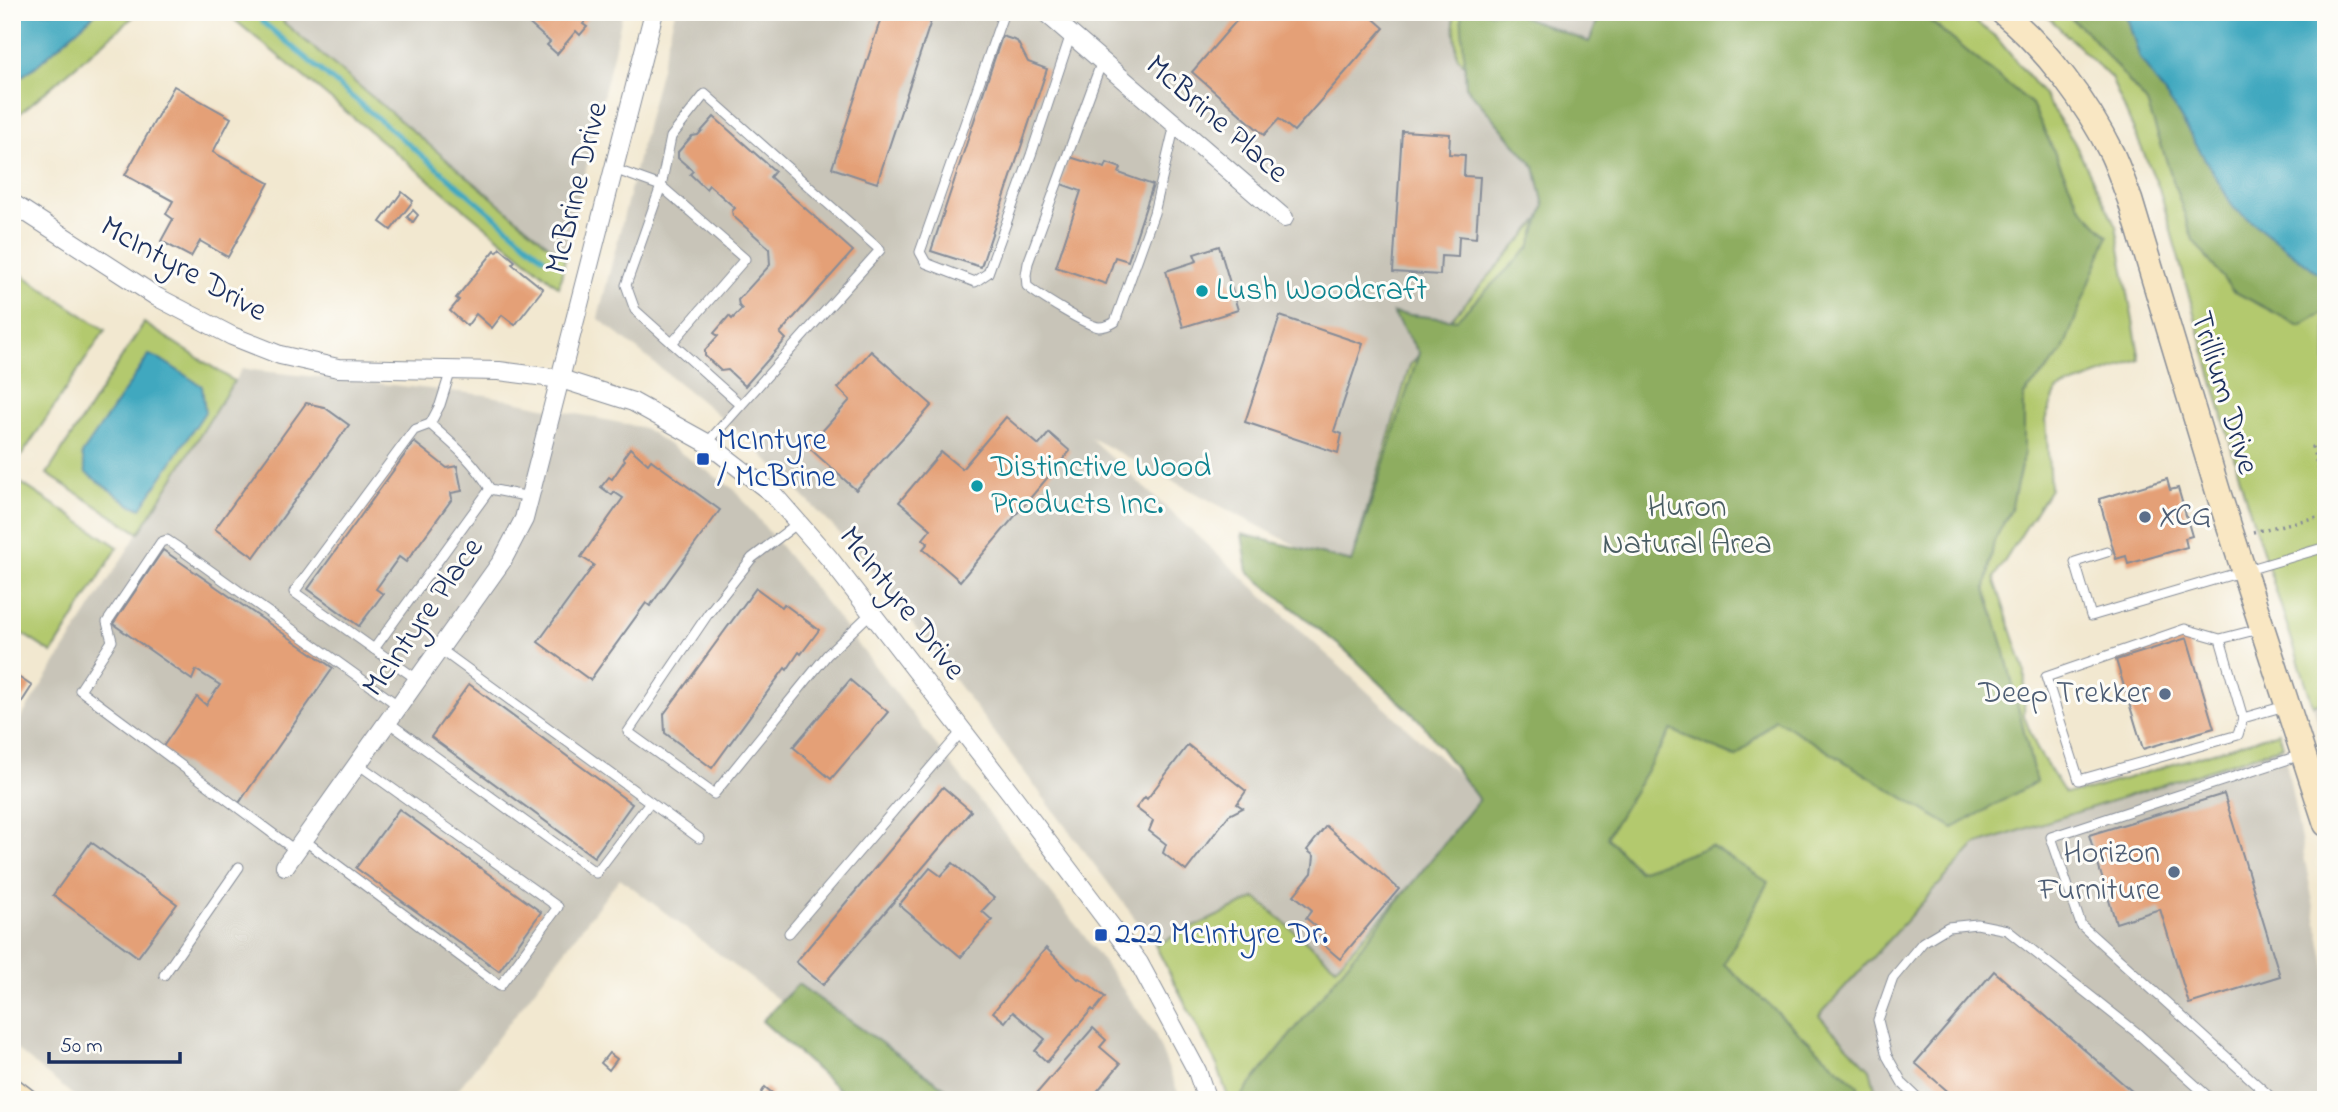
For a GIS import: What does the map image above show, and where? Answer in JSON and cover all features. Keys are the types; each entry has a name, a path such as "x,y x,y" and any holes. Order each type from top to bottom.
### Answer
{"street":[{"name":"McBrine Drive","path":"561,379 654,12"},
{"name":"McBrine Place","path":"1045,12 1284,218"},
{"name":"Trillium Drive","path":"2002,12 2049,58 2088,114 2112,155 2130,200 2262,628 2326,824"},
{"name":"McIntyre Drive","path":"12,202 157,298 232,336 280,355 338,368 499,371 561,379 633,402 707,443 773,494 829,558 1139,963 1197,1071 1207,1100"},
{"name":"McIntyre Place","path":"285,866 502,561 524,519 561,379"},
{"path":"12,1090 25,1100"}],"lane":[{"path":"1004,12 920,252 926,263 975,282 988,273 1071,34"},
{"path":"1102,61 1028,263 1027,286 1037,295 1097,327 1109,326 1115,322 1154,213 1175,124"},
{"path":"707,443 880,250 705,94 671,137 661,186 626,285 635,310 741,405"},
{"path":"614,169 661,186 745,259 673,343"},
{"path":"418,680 295,592 414,430 430,424 440,405 451,370"},
{"path":"430,424 470,460 490,489 530,498"},
{"path":"374,649 490,489"},
{"path":"798,523 752,558 708,614 628,732 714,794 827,655 871,613"},
{"path":"358,764 558,907 500,986 80,690 113,641 107,622 161,542 167,540 176,546 399,706"},
{"path":"2107,552 2075,562 2091,617 2326,547"},
{"path":"2220,639 2243,718 2238,735 2079,780 2046,677 2185,629 2220,639 2262,628"},
{"path":"440,649 699,838"},
{"path":"2243,718 2287,705"},
{"path":"388,722 596,873 650,802"},
{"path":"789,933 962,731"},
{"path":"2274,1100 2081,925 2051,837 2303,754"},
{"path":"164,975 239,867"},
{"path":"1920,1100 1903,1084 1887,1056 1878,1020 1893,978 1923,943 1948,927 1977,924 2007,930 2136,1032 2212,1100"}],"path":[{"path":"2326,444 2312,447 2326,495"},
{"path":"2253,532 2326,515"}],"shaded area":[{"path":"286,12 623,12 565,259 283,22"},
{"path":"675,12 1453,12 1457,56 1562,194 1348,573 1089,437 1487,801 1336,967 1256,898 1155,945 858,552 742,434 598,318"},
{"path":"1482,12 1604,12 1592,50"},
{"path":"242,369 486,395 644,428 735,490 1082,933 1154,1032 1181,1100 909,1100 620,878 450,1100 79,1100 12,1046 12,732"},
{"path":"2326,700 2326,753 2313,705"},
{"path":"2283,746 2326,970 2326,1100 1885,1100 1876,1092 1870,1069 1819,1016 1975,845"}],"green space":[{"path":"97,12 139,12 12,120 12,83 35,67"},
{"path":"225,12 286,12 283,22 565,259 559,287"},
{"name":"Huron Natural Area","path":"1453,12 1482,12 1591,50 1604,12 1962,12 1996,37 2043,94 2074,142 2116,226 2140,360 2057,390 2046,417 2050,489 1994,578 2025,671 2024,716 2037,749 2065,793 2085,791 2279,732 2283,746 1975,845 1819,1016 1870,1069 1876,1092 1885,1100 1229,1100 1217,1065 1155,945 1256,898 1336,967 1487,801 1348,573 1410,365 1562,194 1457,56"},
{"name":"Huron Natural Area","path":"1461,12 1511,12 1589,42 1601,12 1919,12 2032,104 2079,205 2108,236 2062,353 2024,395 2024,453 2011,510 1994,541 1986,589 2005,652 2036,782 1953,828 1775,719 1736,757 1671,730 1607,837 1639,871 1711,846 1768,882 1724,964 1858,1086 1861,1100 1238,1100 1479,800 1421,722 1346,651 1248,572 1242,534 1352,562 1419,353 1393,313 1456,320 1530,247 1544,206 1535,167 1466,87"},
{"path":"2043,12 2326,12 2326,700 2313,705 2245,496 2159,188 2111,78"},
{"path":"2063,12 2123,12 2140,58 2177,112 2234,208 2326,279 2326,311 2300,326 2233,291 2193,240 2147,103 2088,33"},
{"path":"12,268 105,330 12,470"},
{"path":"144,323 234,381 139,533 47,474"},
{"path":"12,477 118,547 52,653 12,627"},
{"path":"798,984 962,1100 851,1100 762,1021"}],"water":[{"path":"12,12 97,12 35,67 12,83"},
{"path":"2123,12 2326,12 2326,279 2234,208 2177,112 2140,58"},
{"path":"149,355 160,359 202,386 205,412 141,508 131,505 86,473 82,454"}],"building":[{"path":"516,12 591,14 583,24 587,27 580,35 576,31 557,54 547,45 550,42"},
{"path":"883,12 934,12 877,183 832,168"},
{"path":"1244,12 1366,12 1384,28 1294,131 1279,119 1264,135 1192,72"},
{"path":"1002,36 1017,41 1028,62 1047,69 981,267 931,251"},
{"path":"174,86 231,118 213,152 269,183 228,257 200,241 191,257 161,241 173,219 166,214 173,201 125,175"},
{"path":"714,117 775,171 770,177 853,251 780,333 786,339 745,386 728,370 721,371 705,356 705,350 718,336 714,333 729,316 732,319 742,309 738,300 770,265 769,248 733,216 732,211 735,208 709,185 706,189 690,174 693,171 678,158 678,152 692,136 698,135"},
{"path":"1402,131 1450,134 1449,154 1465,155 1464,176 1480,177 1476,238 1459,236 1458,257 1441,256 1440,275 1393,272"},
{"path":"1070,157 1105,168 1107,163 1121,168 1119,173 1153,185 1128,261 1115,257 1106,284 1056,267 1081,191 1061,184"},
{"path":"402,192 413,201 391,230 380,222"},
{"path":"413,210 418,215 413,222 407,217"},
{"name":"Lush Woodcraft","path":"1219,246 1238,310 1183,327 1166,271 1197,261 1194,254"},
{"path":"500,248 515,261 512,264 543,289 515,325 502,315 492,328 476,314 467,326 450,311 459,300 456,298 495,250 497,252"},
{"path":"1280,316 1363,344 1334,431 1342,434 1338,453 1245,422"},
{"path":"871,351 932,405 856,490 808,447 850,400 838,388"},
{"path":"306,403 324,407 349,425 254,557 215,529"},
{"name":"Distinctive Wood Products Inc.","path":"1006,417 1039,445 1049,433 1070,451 960,581 923,549 928,543 923,539 931,529 899,502 941,452 962,469"},
{"path":"414,442 447,468 457,466 462,491 451,493 452,499 406,562 399,557 376,589 383,594 359,626 308,589"},
{"path":"630,448 648,464 651,460 720,510 650,606 646,603 590,680 538,642 594,565 581,557 623,498 614,492 612,495 601,487 609,477 612,479"},
{"name":"XCG","path":"2167,479 2170,490 2178,488 2192,536 2185,538 2187,547 2128,564 2126,556 2116,559 2099,499"},
{"path":"163,550 333,668 239,803 162,748 197,697 206,705 220,685 196,670 192,680 113,624"},
{"path":"756,588 782,607 784,604 819,630 787,670 785,668 712,768 665,733 664,714"},
{"name":"Deep Trekker","path":"2187,638 2214,728 2143,749 2116,660"},
{"path":"12,673 32,686 12,717"},
{"path":"850,680 888,712 831,779 793,747"},
{"path":"469,684 632,804 594,857 431,737"},
{"path":"1188,745 1246,791 1237,804 1243,808 1229,815 1186,871 1163,853 1166,844 1149,831 1153,821 1136,808 1145,797 1147,799"},
{"path":"943,787 971,811 823,985 796,962"},
{"name":"Horizon Furniture","path":"2224,794 2280,976 2189,1004 2160,909 2116,923 2089,835"},
{"path":"399,809 541,912 499,971 356,868"},
{"path":"1326,826 1399,889 1340,959 1318,940 1324,933 1306,918 1312,910 1294,895 1312,873 1314,856 1307,850"},
{"path":"91,842 177,904 138,957 53,895"},
{"path":"953,863 994,898 982,911 992,920 961,957 899,905 930,868 941,876"},
{"path":"1046,948 1078,979 1105,997 1047,1062 1035,1051 1045,1039 1013,1012 1005,1022 993,1012"},
{"path":"1994,971 2142,1100 1945,1100 1951,1094 1915,1063"},
{"path":"1093,1028 1106,1040 1100,1047 1120,1064 1090,1100 1031,1100"},
{"path":"609,1053 617,1059 609,1070 601,1063"},
{"path":"765,1087 772,1093 767,1100 760,1095"}],"waterway":[{"path":"254,12 543,257"}],"place":[{"name":"Lush Woodcraft","path":"1202,291"},
{"name":"McIntyre / McBrine","path":"703,459"},
{"name":"Distinctive Wood Products Inc.","path":"977,486"},
{"name":"XCG","path":"2145,517"},
{"name":"Deep Trekker","path":"2165,694"},
{"name":"Horizon Furniture","path":"2174,872"},
{"name":"222 McIntyre Dr.","path":"1101,935"}]}
